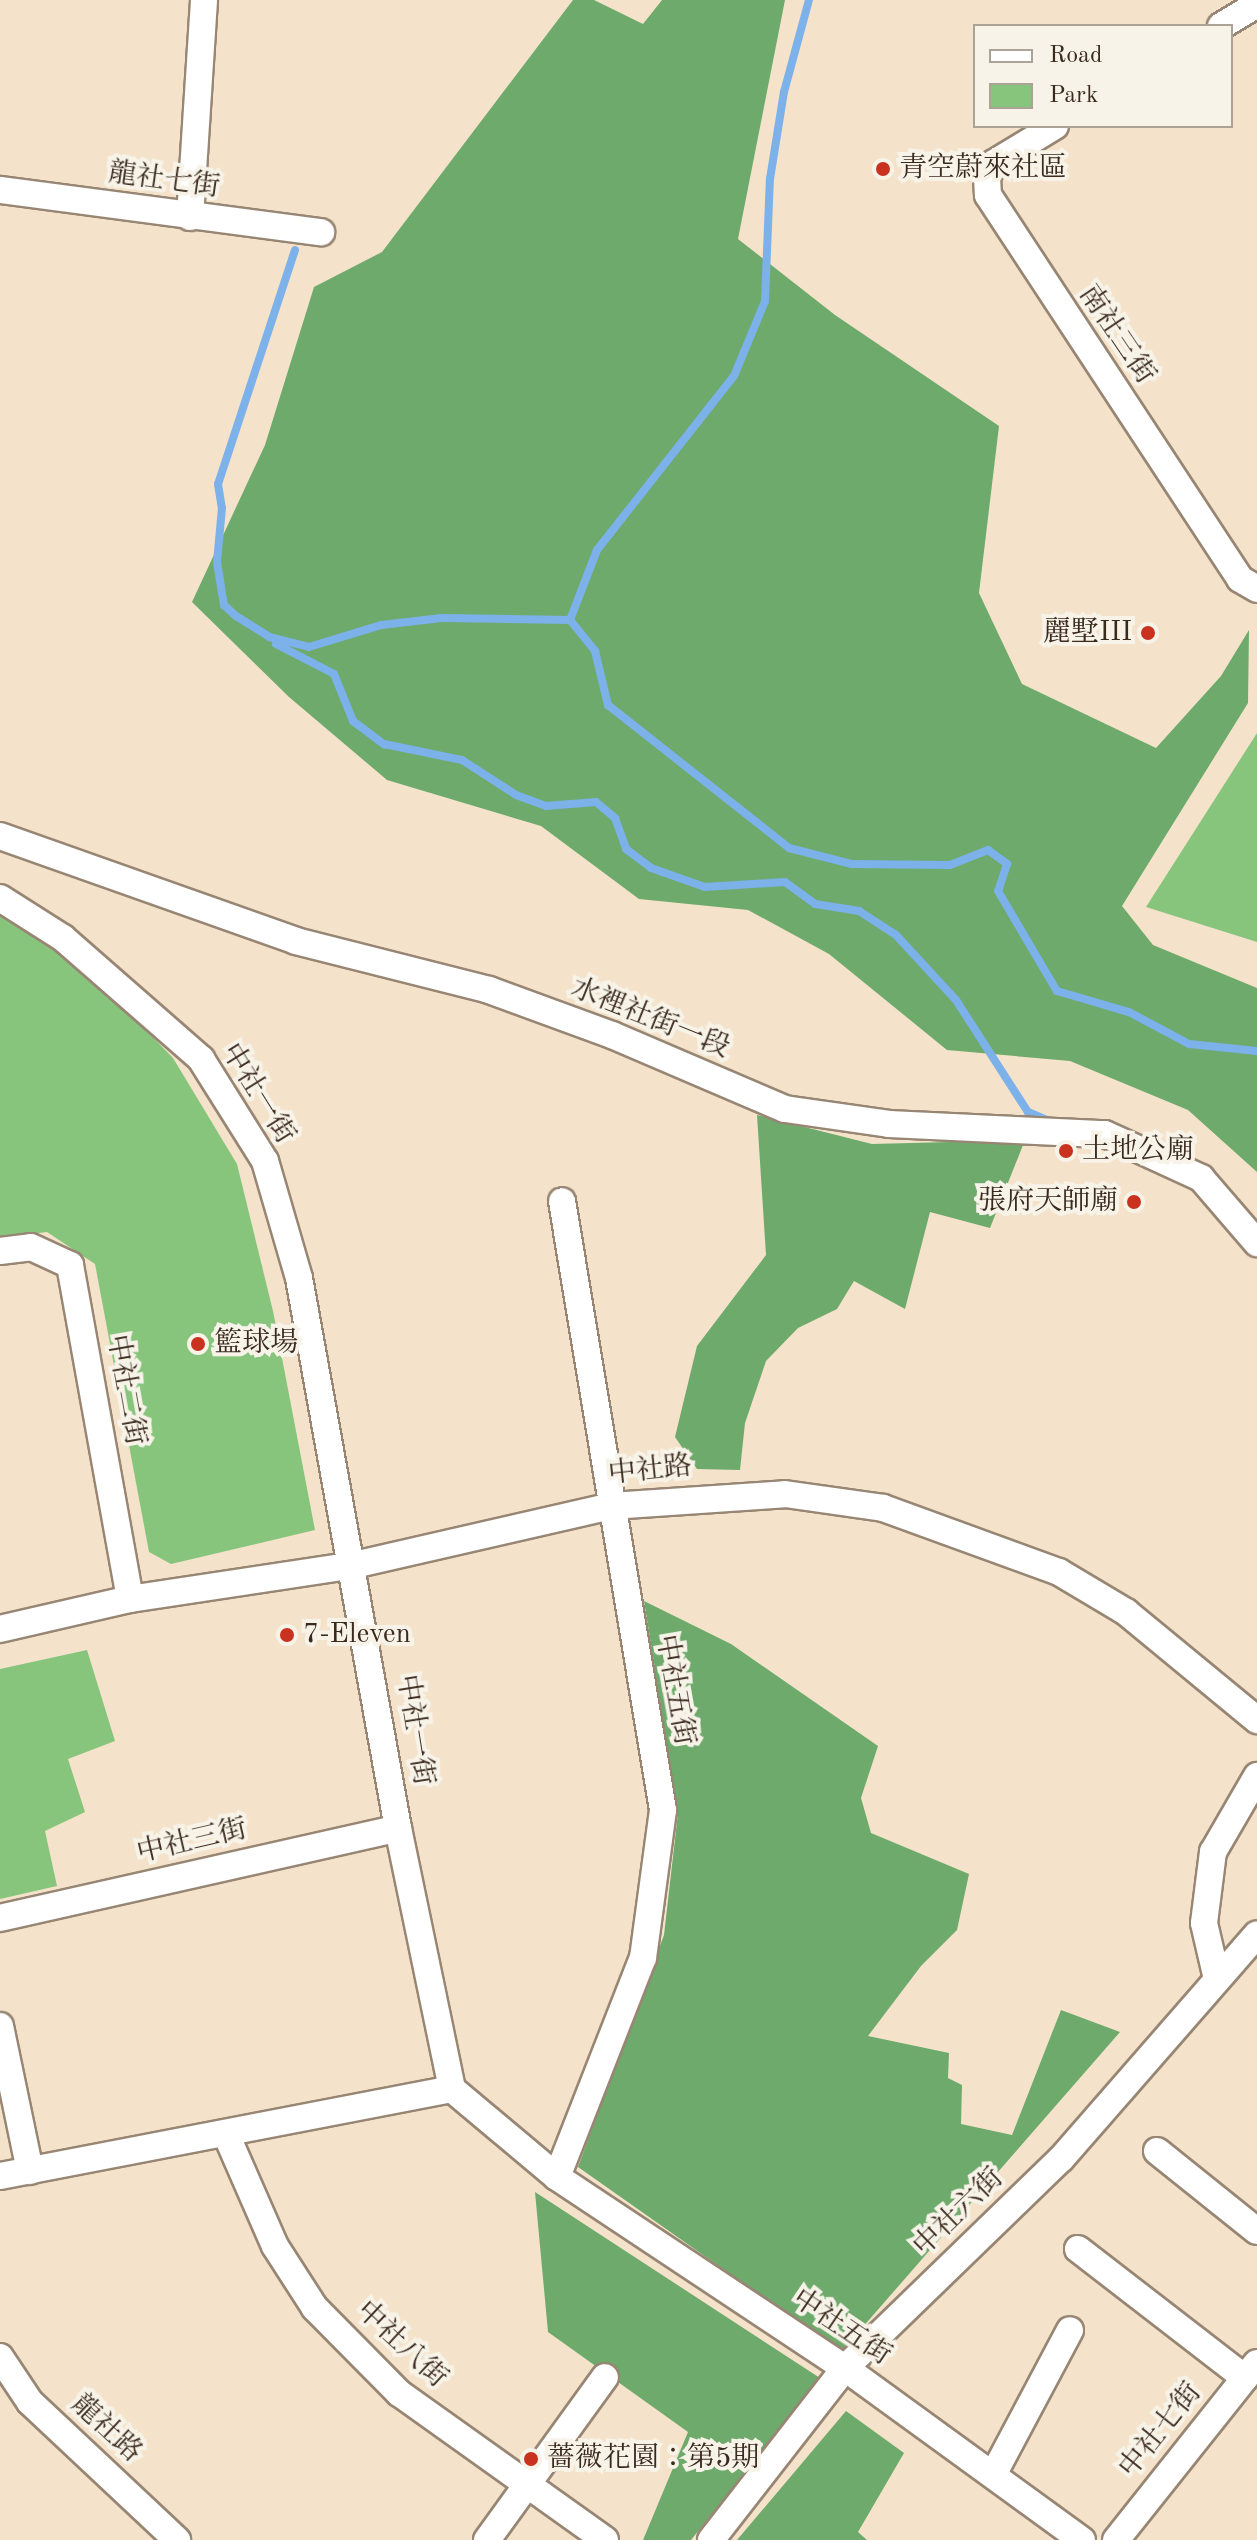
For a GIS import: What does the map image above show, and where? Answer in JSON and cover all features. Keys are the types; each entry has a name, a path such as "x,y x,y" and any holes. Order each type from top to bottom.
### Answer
{"street":[{"path":"190,217 204,0"},
{"path":"1224,24 1254,5"},
{"name":"南社三街","path":"1052,128 994,163 988,195 1240,579 1257,589"},
{"name":"龍社七街","path":"0,190 321,232"},
{"name":"水裡社街一段","path":"0,836 296,941 489,990 612,1035 785,1109 889,1124 1105,1134 1201,1178 1257,1243"},
{"name":"中社一街","path":"0,898 63,938 201,1059 265,1161 299,1278 354,1565 398,1828 452,2089"},
{"name":"中社五街","path":"557,2177 643,1958 663,1810 562,1201"},
{"name":"中社二街","path":"0,1251 31,1247 70,1265 130,1599"},
{"name":"中社路","path":"0,1629 130,1599 354,1565 611,1506 785,1494 883,1508 975,1538 1059,1572 1126,1612 1257,1720"},
{"path":"1217,1979 1204,1923 1213,1852 1257,1776"},
{"name":"中社三街","path":"0,1918 398,1828"},
{"name":"中社六街","path":"711,2540 845,2368 1061,2159 1257,1934"},
{"path":"0,2026 30,2171"},
{"path":"0,2176 452,2089"},
{"name":"中社五街","path":"452,2089 557,2177 845,2368 1082,2540"},
{"name":"中社八街","path":"226,2134 275,2246 315,2308 399,2393 605,2540"},
{"path":"1157,2151 1257,2231"},
{"path":"1078,2249 1251,2371"},
{"path":"993,2475 1070,2330"},
{"name":"龍社路","path":"0,2357 30,2402 177,2540"},
{"name":"中社七街","path":"1116,2540 1251,2371"},
{"path":"487,2540 605,2377"}],"green space":[{"path":"573,0 594,0 643,24 662,0 785,0 738,239 835,315 999,426 979,593 1022,684 1156,748 1221,676 1249,630 1248,703 1122,906 1153,945 1257,988 1257,1172 1188,1110 1070,1061 947,1050 829,954 748,910 639,899 541,826 387,780 289,697 192,602 265,445 314,287 382,252"},
{"path":"1257,733 1257,942 1146,907"},
{"path":"0,915 58,940 173,1058 237,1164 273,1311 315,1530 171,1564 149,1552 95,1264 47,1232 0,1238"},
{"path":"757,1115 872,1144 1025,1140 990,1228 930,1212 905,1309 854,1281 837,1309 798,1328 766,1361 745,1423 740,1470 697,1469 675,1437 697,1346 766,1255"},
{"path":"644,1601 731,1644 878,1746 861,1798 871,1833 969,1874 957,1930 921,1966 868,2036 949,2053 948,2078 962,2085 961,2124 1012,2135 1061,2010 1120,2032 841,2352 578,2167 664,1935 678,1813"},
{"path":"87,1650 115,1741 68,1759 85,1812 45,1831 57,1886 0,1899 0,1669"},
{"path":"535,2192 820,2378 691,2540 643,2540 688,2432 548,2332"},
{"path":"846,2411 904,2453 858,2532 867,2540 737,2540"}],"waterway":[{"path":"570,620 597,550 734,376 765,301 770,179 784,92 809,0"},
{"path":"295,250 218,484 222,508 217,562 224,605 236,616 269,637 309,647 381,625 442,618 570,620 595,651 608,705 789,848 852,864 950,865 988,850 1007,864 998,891 1057,991 1129,1012 1189,1044 1257,1051"},
{"path":"276,644 334,674 353,721 384,744 462,760 516,795 546,806 596,802 615,818 626,849 651,868 705,887 785,882 815,904 859,911 896,935 956,1000 1028,1112 1049,1121"}],"place":[{"name":"青空蔚來社區","path":"883,169"},
{"name":"麗墅III","path":"1148,633"},
{"name":"土地公廟","path":"1066,1151"},
{"name":"張府天師廟","path":"1134,1202"},
{"name":"籃球場","path":"198,1344"},
{"name":"7-Eleven","path":"287,1635"},
{"name":"薔薇花園：第5期","path":"531,2459"}]}
